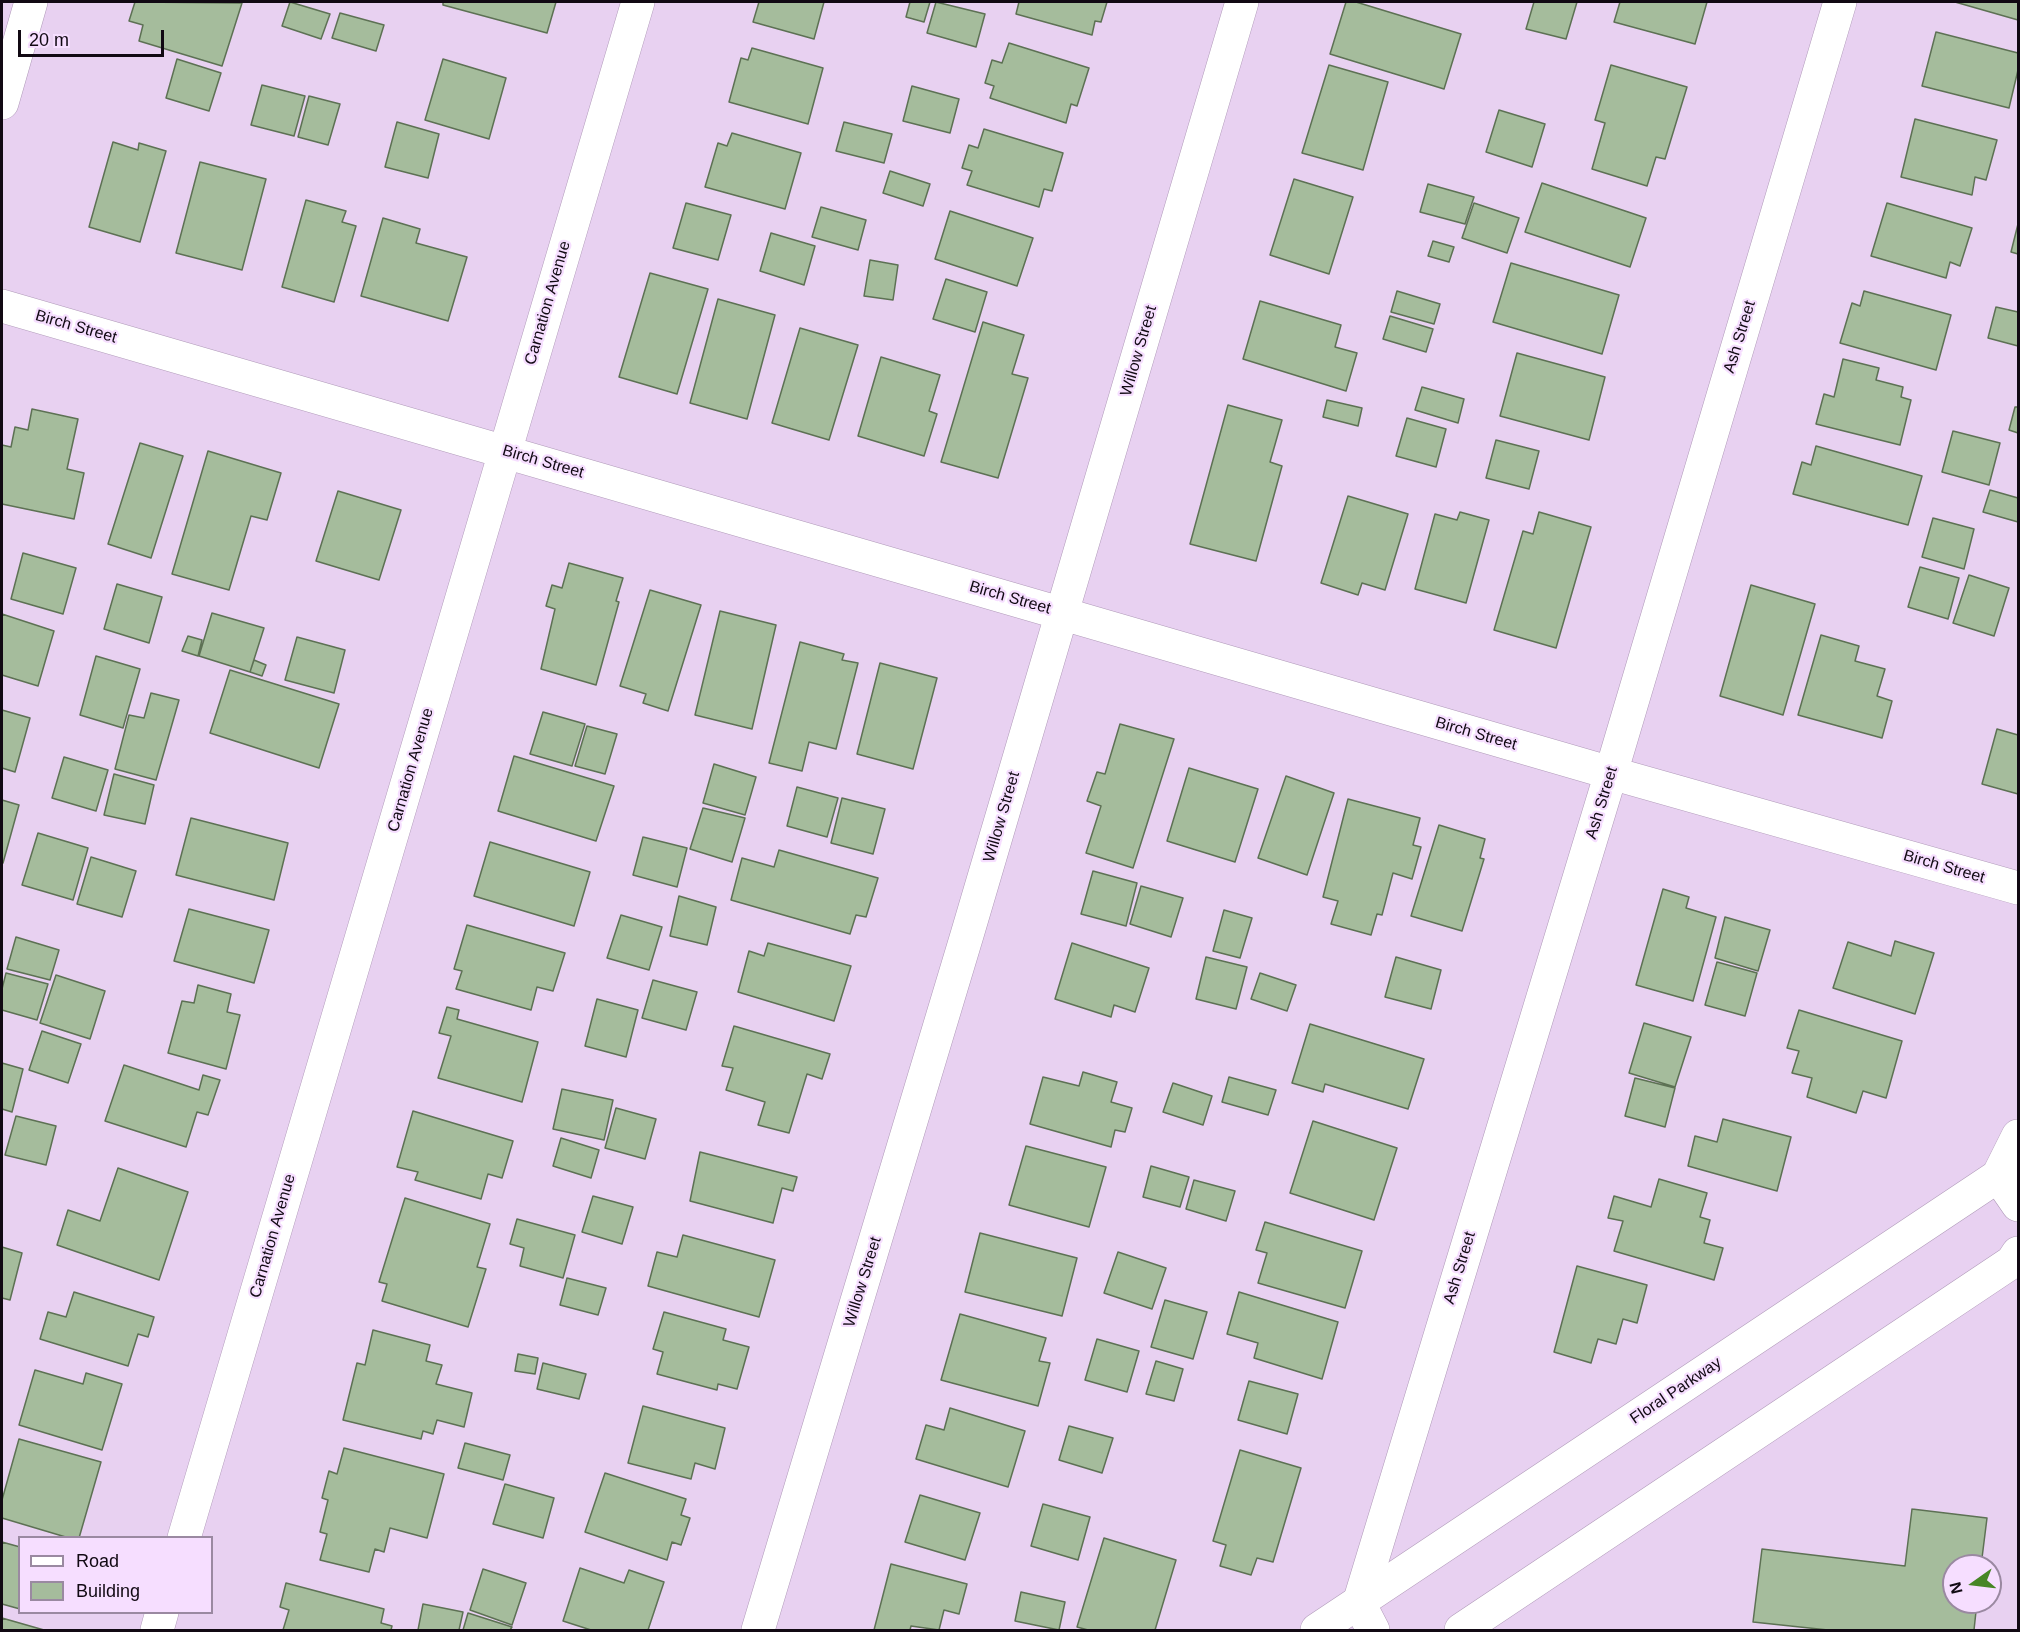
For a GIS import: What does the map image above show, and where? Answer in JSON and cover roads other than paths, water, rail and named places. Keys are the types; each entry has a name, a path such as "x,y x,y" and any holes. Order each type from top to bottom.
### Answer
{"street":[{"path":"2,103 32,2"},
{"name":"Carnation Avenue","path":"185,1536 638,2"},
{"name":"Willow Street","path":"758,1630 1062,614 1242,2"},
{"name":"Ash Street","path":"1366,1617 1611,773 1840,2"},
{"name":"Birch Street","path":"2,306 1611,773 2019,888"},
{"name":"Floral Parkway","path":"1317,1630 1366,1617 1998,1176 2019,1136"},
{"path":"1998,1176 2019,1204"},
{"path":"1461,1630 2002,1269 2019,1253"},
{"path":"157,1630 161,1614"}]}
